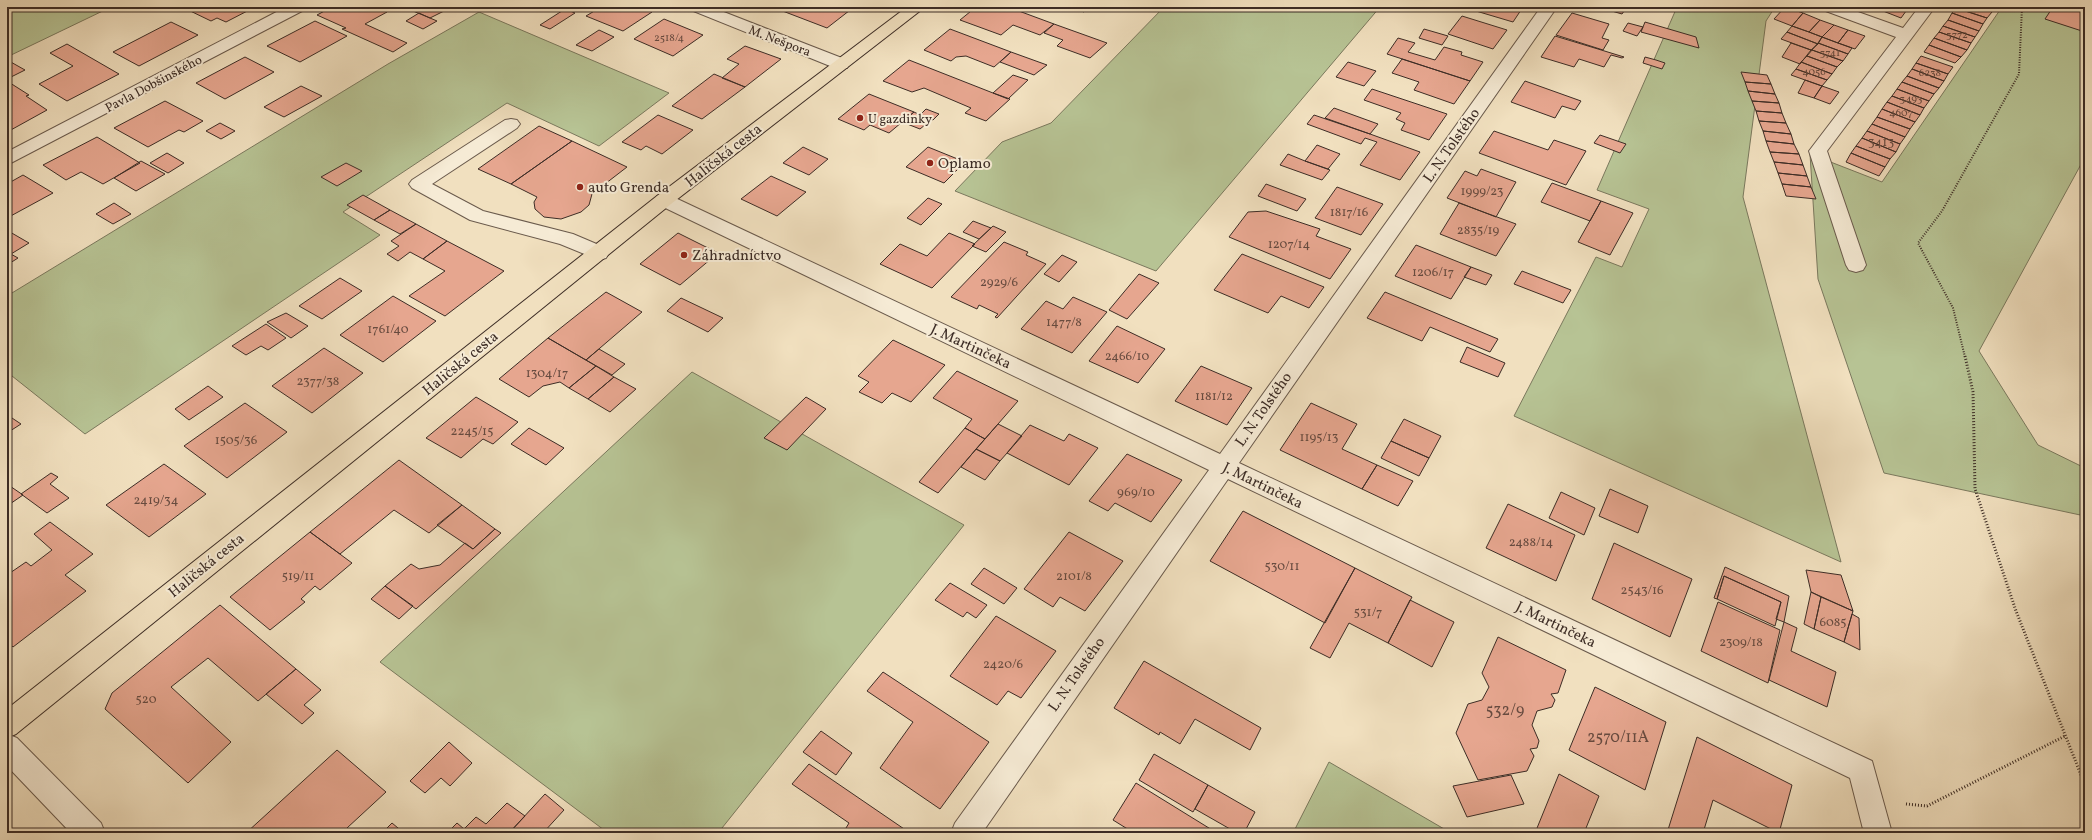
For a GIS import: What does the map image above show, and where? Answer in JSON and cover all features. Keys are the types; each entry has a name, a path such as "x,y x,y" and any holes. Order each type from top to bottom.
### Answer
{"main road":[{"name":"Haličská cesta","path":"7,726 65,677 664,200 917,7"}],"street":[{"name":"Pavla Dobšinského","path":"7,159 298,7"},
{"name":"M. Nešpora","path":"697,7 841,64"},
{"name":"L. N. Tolstého","path":"965,833 1223,465 1549,7"},
{"path":"1829,7 1906,35"},
{"path":"1856,265 1818,151 1927,7"},
{"path":"511,124 418,184 477,216 566,239 599,253"},
{"name":"J. Martinčeka","path":"664,200 1862,770 1870,801"},
{"path":"7,747 91,833"},
{"path":"1870,801 1878,833"}],"path":[{"path":"2022,7 2020,74 1942,211 1918,243 1953,308 1973,392 1975,489 2016,611 2085,784"},
{"path":"1870,801 1927,806 2065,736"}],"green space":[{"path":"7,7 111,7 7,57"},
{"path":"1164,7 1380,7 1156,271 955,191 1002,142 1051,123"},
{"path":"1677,7 1775,7 1766,21 1743,197 1841,562 1514,416 1596,257 1622,267 1649,209 1597,190"},
{"path":"2002,7 2085,7 2085,157 1979,351 2038,445 2085,468 2085,516 1884,473 1818,279 1810,154 1882,182"},
{"path":"479,12 669,93 599,146 507,103 343,212 380,235 85,434 7,372 7,296 388,64"},
{"path":"692,372 964,525 718,833 608,833 380,662"},
{"path":"1329,762 1451,833 1293,833"}],"building":[{"path":"182,7 255,7 226,22 217,18 211,21"},
{"path":"332,7 377,7 387,12 365,24 407,43 393,52 342,29 346,28 317,15"},
{"path":"420,7 435,7 444,11 430,18 413,11"},
{"path":"601,7 640,7 652,12 623,31 586,16"},
{"path":"785,7 854,7 827,28 780,10"},
{"path":"976,7 1008,7 1054,24 1040,35 1013,25 1001,35 960,20"},
{"path":"1071,7 1089,7 1084,12"},
{"path":"1479,7 1523,7 1513,22 1476,11"},
{"path":"1598,7 1627,7 1622,14"},
{"path":"1785,7 1803,13 1792,26 1774,19"},
{"path":"1887,7 1909,7 1901,18 1883,11"},
{"path":"1976,7 1996,7 1992,12"},
{"path":"1976,7 1992,12 1987,18 1956,8"},
{"path":"2053,7 2085,7 2085,32 2045,19"},
{"path":"1956,8 1987,18 1983,24 1952,13"},
{"path":"565,9 575,13 550,29 540,25"},
{"path":"419,13 437,21 423,29 406,21"},
{"path":"1572,13 1609,24 1602,38 1609,40 1603,50 1556,35"},
{"path":"1803,13 1820,20 1809,32 1792,26"},
{"path":"1952,13 1983,24 1979,31 1948,20"},
{"path":"1462,16 1507,30 1493,49 1448,34"},
{"path":"664,19 703,35 673,56 634,39"},
{"path":"1820,20 1834,25 1822,37 1809,32"},
{"path":"1948,20 1979,31 1975,37 1943,26"},
{"path":"315,21 347,36 300,62 267,46"},
{"path":"171,22 198,35 139,66 113,52"},
{"path":"1645,22 1696,37 1699,48 1641,32"},
{"path":"1628,23 1643,27 1637,36 1623,31"},
{"path":"1054,24 1107,43 1090,58 1057,46 1063,40 1044,33"},
{"path":"1834,25 1848,30 1838,43 1822,37"},
{"path":"1792,26 1822,37 1818,44 1787,32"},
{"path":"1943,26 1975,37 1971,43 1939,32"},
{"path":"950,29 1011,52 994,67 966,56 956,57 951,61 924,50"},
{"path":"1424,29 1448,36 1442,45 1419,38"},
{"path":"599,30 614,37 592,51 576,45"},
{"path":"1848,30 1865,36 1855,49 1838,43"},
{"path":"1787,32 1818,44 1811,50 1781,39"},
{"path":"1939,32 1971,43 1967,50 1934,38"},
{"path":"1555,36 1624,57 1622,58 1611,55 1604,67 1579,59 1574,67 1541,57"},
{"path":"1822,37 1852,48 1848,54 1818,43"},
{"path":"1398,38 1415,43 1408,52 1435,60 1444,47 1462,52 1461,55 1483,62 1470,81 1387,54"},
{"path":"1934,38 1967,50 1961,57 1929,45"},
{"path":"1791,43 1811,50 1800,64 1782,57"},
{"path":"1818,43 1848,54 1843,61 1812,50"},
{"path":"67,44 119,74 67,101 39,84 73,66 50,53"},
{"path":"1929,45 1961,57 1955,63 1924,52"},
{"path":"745,46 781,59 745,87 722,78 739,64 727,59"},
{"path":"1812,50 1843,61 1837,67 1807,56"},
{"path":"1011,52 1047,65 1034,75 1000,62"},
{"path":"1807,56 1837,67 1832,74 1801,62"},
{"path":"1921,56 1953,67 1948,74 1916,63"},
{"path":"245,57 274,72 225,99 196,83"},
{"path":"1645,57 1665,63 1662,69 1643,63"},
{"path":"1402,59 1470,81 1454,104 1414,90 1419,82 1392,73"},
{"path":"909,60 1010,99 986,121 965,113 971,108 924,88 912,92 883,81"},
{"path":"9,61 25,70 7,79 7,62"},
{"path":"1348,62 1376,71 1364,86 1336,77"},
{"path":"1801,62 1832,74 1827,80 1796,69"},
{"path":"1916,63 1948,74 1944,81 1912,69"},
{"path":"1796,69 1827,80 1822,86 1791,75"},
{"path":"1912,69 1944,81 1939,88 1907,76"},
{"path":"1741,72 1767,75 1771,84 1745,82"},
{"path":"714,74 745,87 702,119 672,106"},
{"path":"1013,75 1028,80 1008,99 993,93"},
{"path":"1907,76 1939,88 1934,94 1902,82"},
{"path":"1805,80 1822,86 1814,98 1798,93"},
{"path":"7,81 29,95 26,96 47,110 9,131 7,131 7,104 10,102 7,101"},
{"path":"1525,81 1581,101 1575,110 1562,106 1555,118 1511,102"},
{"path":"1745,82 1771,84 1775,94 1748,91"},
{"path":"1902,82 1934,94 1929,101 1897,89"},
{"path":"301,86 322,96 284,117 264,107"},
{"path":"1822,86 1839,92 1830,104 1814,98"},
{"path":"1372,89 1447,114 1429,140 1401,130 1405,123 1396,119 1401,113 1364,100"},
{"path":"1897,89 1929,101 1924,108 1892,96"},
{"path":"1748,91 1775,94 1779,103 1752,101"},
{"path":"869,94 914,112 889,133 870,125 864,130 838,119"},
{"path":"1892,96 1924,108 1920,115 1887,102"},
{"path":"165,101 203,121 184,132 179,130 148,147 114,128"},
{"path":"1752,101 1779,103 1782,113 1756,111"},
{"path":"1887,102 1920,115 1915,122 1882,109"},
{"path":"1334,108 1378,124 1370,134 1325,118"},
{"path":"926,109 939,114 933,120 920,115"},
{"path":"1882,109 1915,122 1910,129 1877,117"},
{"path":"1756,111 1782,113 1786,123 1759,121"},
{"path":"914,112 931,120 920,129 902,122"},
{"path":"658,115 693,130 662,154 646,146 641,150 622,142"},
{"path":"1314,115 1420,152 1400,180 1360,165 1377,142 1365,138 1361,144 1307,124"},
{"path":"1877,117 1910,129 1905,137 1872,124"},
{"path":"1759,121 1786,123 1791,134 1763,131"},
{"path":"220,123 235,131 221,139 206,131"},
{"path":"1872,124 1905,137 1900,144 1867,131"},
{"path":"539,126 572,141 511,184 478,169"},
{"path":"1494,131 1548,150 1554,140 1586,151 1566,185 1479,153"},
{"path":"1763,131 1791,134 1794,144 1766,141"},
{"path":"1867,131 1900,144 1896,152 1862,138"},
{"path":"1600,135 1626,144 1620,153 1594,143"},
{"path":"97,137 140,163 103,184 81,172 66,180 43,165"},
{"path":"1862,138 1896,152 1890,159 1856,146"},
{"path":"572,141 627,167 592,194 589,205 581,212 561,219 544,217 535,209 534,202 537,197 511,184"},
{"path":"1766,141 1794,144 1799,154 1770,152"},
{"path":"1317,145 1340,154 1328,169 1305,161"},
{"path":"1856,146 1890,159 1885,167 1851,153"},
{"path":"803,147 828,159 809,175 783,163"},
{"path":"928,147 965,162 944,183 906,167"},
{"path":"1770,152 1799,154 1803,165 1774,162"},
{"path":"167,153 184,163 168,173 150,163"},
{"path":"1851,153 1885,167 1879,176 1846,162"},
{"path":"1288,154 1330,170 1322,180 1280,165"},
{"path":"141,161 165,174 136,191 114,178"},
{"path":"1774,162 1803,165 1807,176 1778,173"},
{"path":"346,163 362,171 337,186 321,177"},
{"path":"1481,169 1516,182 1496,217 1447,198 1465,171 1477,176"},
{"path":"1778,173 1807,176 1811,187 1782,184"},
{"path":"23,175 53,193 7,218 7,184"},
{"path":"771,176 806,192 777,216 741,199"},
{"path":"1552,183 1601,201 1590,221 1541,202"},
{"path":"1266,184 1306,199 1297,211 1258,196"},
{"path":"1782,184 1811,187 1816,199 1786,196"},
{"path":"1337,187 1383,204 1361,235 1315,218"},
{"path":"363,195 390,210 374,220 347,205"},
{"path":"928,198 942,204 921,225 907,218"},
{"path":"1601,201 1633,213 1610,255 1578,242"},
{"path":"114,203 131,214 113,224 96,214"},
{"path":"1459,203 1516,224 1496,256 1440,234"},
{"path":"390,210 416,224 400,234 374,220"},
{"path":"1266,211 1320,229 1316,236 1351,249 1330,279 1229,237 1248,212"},
{"path":"973,221 991,228 979,239 963,232"},
{"path":"416,224 447,241 423,259 410,252 398,261 387,254 399,246 391,241"},
{"path":"993,226 1006,232 986,252 972,246"},
{"path":"10,232 29,243 11,254 7,251 7,233"},
{"path":"678,233 718,253 680,285 640,264"},
{"path":"949,233 975,244 932,288 880,264 900,244 927,256"},
{"path":"447,241 504,271 445,316 409,296 445,271 423,259"},
{"path":"1004,242 1028,252 1026,255 1046,264 997,318 995,317 998,314 979,305 977,309 951,297"},
{"path":"1416,245 1471,267 1451,299 1395,276"},
{"path":"9,253 18,258 7,265 7,254"},
{"path":"1242,254 1324,287 1309,308 1281,296 1268,313 1214,290"},
{"path":"1062,255 1077,262 1059,282 1044,274"},
{"path":"1471,267 1492,275 1486,285 1464,277"},
{"path":"1522,271 1571,290 1563,303 1514,284"},
{"path":"1139,274 1159,283 1127,319 1109,310"},
{"path":"340,278 362,291 322,319 299,306"},
{"path":"606,292 642,312 586,360 548,338"},
{"path":"1385,292 1498,339 1490,352 1430,327 1422,341 1367,318"},
{"path":"393,296 436,321 383,362 340,335"},
{"path":"1073,297 1107,312 1072,353 1021,329 1046,301 1063,309"},
{"path":"681,298 723,318 708,332 667,311"},
{"path":"286,313 308,326 291,338 267,322"},
{"path":"266,324 286,338 268,350 261,346 246,355 232,346"},
{"path":"1117,326 1165,349 1138,383 1089,361"},
{"path":"548,338 596,366 569,388 560,382 543,386 529,397 499,379"},
{"path":"893,340 945,365 911,402 892,393 882,403 859,392 869,382 858,376"},
{"path":"1467,347 1505,363 1498,377 1460,362"},
{"path":"324,348 363,373 312,413 272,386"},
{"path":"599,349 625,364 612,375 586,360"},
{"path":"596,366 614,377 588,399 569,388"},
{"path":"1201,366 1252,388 1227,425 1175,401"},
{"path":"957,371 1018,401 985,439 965,428 972,419 933,398"},
{"path":"614,377 636,389 610,412 588,399"},
{"path":"208,386 223,397 189,420 175,409"},
{"path":"476,397 518,422 493,444 483,439 461,458 426,438"},
{"path":"806,397 826,409 787,450 764,438"},
{"path":"245,403 287,432 227,478 184,446"},
{"path":"1311,403 1357,424 1342,449 1377,465 1362,489 1280,450"},
{"path":"9,416 21,424 7,433 7,417"},
{"path":"1404,419 1441,436 1429,458 1391,441"},
{"path":"998,424 1022,436 1000,461 976,449"},
{"path":"1030,425 1064,441 1069,434 1098,448 1069,485 1007,453"},
{"path":"529,428 564,448 546,465 511,444"},
{"path":"965,428 985,439 938,493 919,482"},
{"path":"1391,441 1429,458 1419,476 1381,458"},
{"path":"976,449 1000,461 985,480 961,467"},
{"path":"1127,454 1182,480 1151,522 1115,503 1108,511 1089,501"},
{"path":"399,460 462,505 429,533 394,510 340,554 310,532"},
{"path":"164,464 206,494 149,537 106,505"},
{"path":"1377,465 1413,481 1398,506 1362,489"},
{"path":"51,473 58,477 50,484 69,498 47,513 21,494"},
{"path":"7,484 23,495 7,506"},
{"path":"1610,489 1648,506 1638,533 1599,516"},
{"path":"1561,492 1595,508 1584,535 1549,518"},
{"path":"1508,504 1575,535 1556,581 1486,548"},
{"path":"462,505 495,529 473,549 437,525"},
{"path":"1243,511 1355,568 1325,623 1210,561"},
{"path":"50,522 93,554 65,575 86,591 13,647 7,641 7,575 26,562 31,566 52,550 34,534"},
{"path":"495,529 501,533 416,609 385,586 411,564 419,569 440,565 465,543 473,549"},
{"path":"310,532 352,563 320,590 315,586 301,599 305,602 270,630 230,597"},
{"path":"1069,532 1123,561 1085,611 1060,597 1053,607 1024,589"},
{"path":"1614,543 1692,579 1670,637 1592,599"},
{"path":"1725,567 1789,596 1784,622 1776,619 1781,602 1724,576 1717,599 1714,598"},
{"path":"984,568 1017,588 1004,604 971,584"},
{"path":"1355,568 1412,597 1388,643 1349,623 1330,658 1310,648"},
{"path":"1806,570 1841,575 1853,611 1811,592"},
{"path":"1724,576 1781,602 1775,626 1717,599"},
{"path":"950,583 987,605 976,618 967,612 963,617 935,600"},
{"path":"385,586 413,606 399,619 371,599"},
{"path":"1811,592 1821,597 1814,629 1804,624"},
{"path":"1821,597 1853,611 1844,642 1814,629"},
{"path":"1410,600 1454,622 1432,667 1388,643"},
{"path":"1718,602 1780,630 1768,683 1701,651"},
{"path":"220,605 296,669 258,701 208,658 171,687 231,742 188,783 105,709 112,693"},
{"path":"1852,614 1859,618 1860,650 1844,642"},
{"path":"996,616 1056,651 1021,698 1008,691 997,705 950,676"},
{"path":"1784,622 1797,628 1791,651 1836,672 1827,707 1769,680"},
{"path":"1498,637 1566,670 1558,693 1551,694 1555,700 1552,707 1537,711 1532,725 1539,741 1537,748 1530,749 1534,756 1527,771 1478,780 1456,733 1468,704 1482,700 1489,687 1482,673"},
{"path":"1144,661 1261,728 1250,750 1195,719 1180,744 1160,732 1159,735 1114,708"},
{"path":"296,669 321,690 304,705 314,713 302,724 266,694"},
{"path":"883,672 989,742 940,809 880,768 913,722 867,691"},
{"path":"1595,687 1666,722 1645,790 1569,750"},
{"path":"821,731 852,753 836,775 803,752"},
{"path":"1697,737 1792,785 1779,833 1713,800 1703,833 1667,833"},
{"path":"449,742 472,763 450,786 441,778 425,793 410,781"},
{"path":"337,750 386,792 347,828 351,831 348,833 246,833"},
{"path":"1154,754 1208,785 1193,812 1139,780"},
{"path":"809,764 910,833 843,833 849,823 792,784"},
{"path":"1559,774 1599,796 1584,833 1535,833"},
{"path":"1511,775 1524,804 1467,817 1453,786"},
{"path":"1136,783 1217,833 1134,833 1113,820"},
{"path":"1208,785 1255,812 1244,833 1237,833 1195,809"},
{"path":"545,794 564,810 543,833 509,833"},
{"path":"507,803 525,816 509,833 447,833 457,823 464,829 476,817 486,824"},
{"path":"392,823 404,833 382,833"}],"place":[{"name":"U gazdinky","path":"860,118"},
{"name":"Oplamo","path":"930,163"},
{"name":"auto Grenda","path":"580,187"},
{"name":"Záhradníctvo","path":"684,255"}]}
